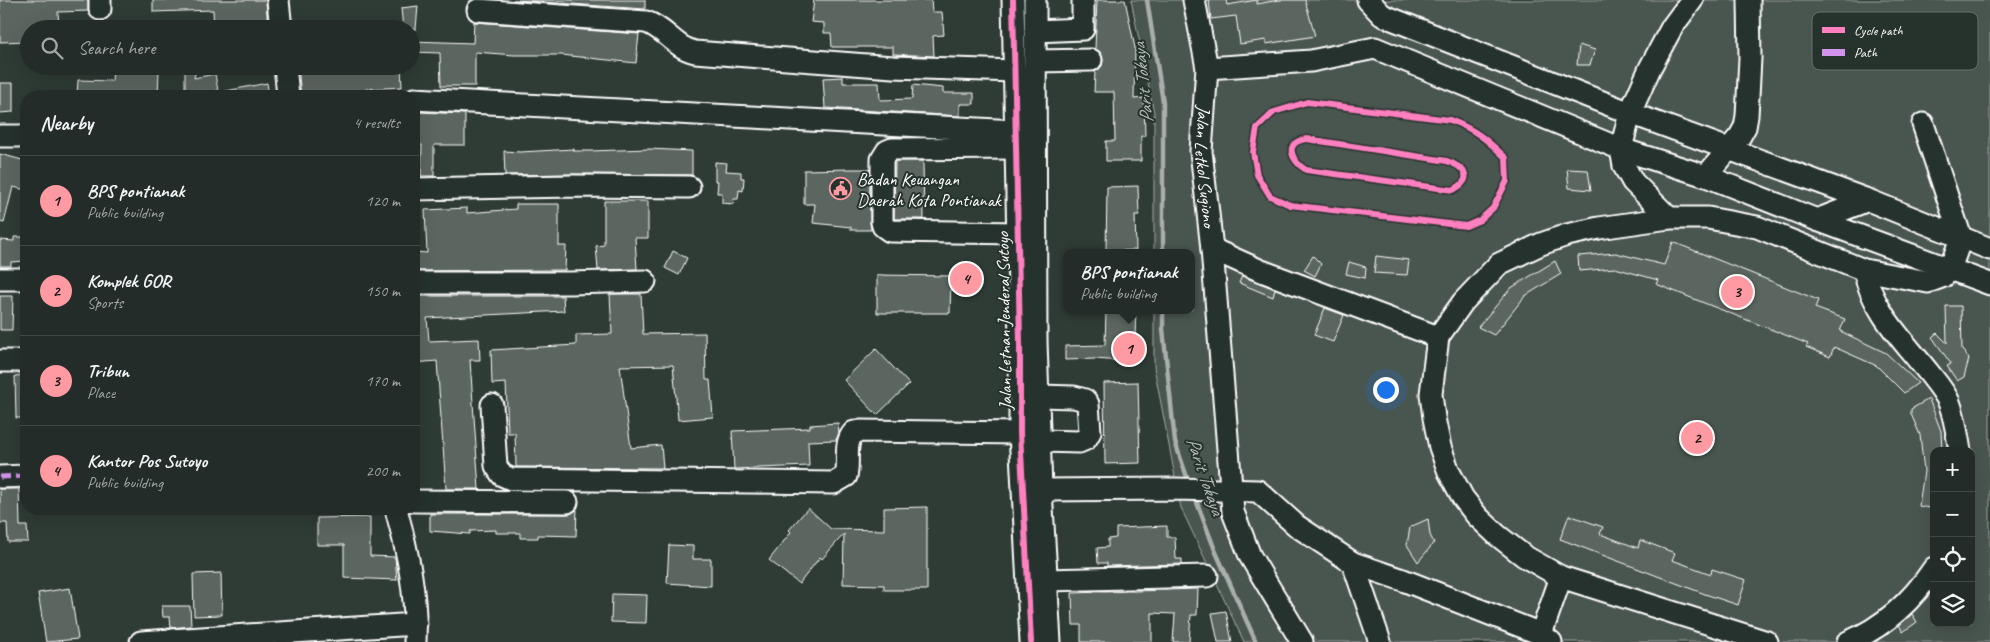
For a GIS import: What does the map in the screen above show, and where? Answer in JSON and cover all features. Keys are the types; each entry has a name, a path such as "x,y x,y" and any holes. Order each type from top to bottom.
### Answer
{"street":[{"path":"278,0 280,20"},
{"name":"Jalan Letnan Jenderal Sutoyo","path":"1013,0 1018,233 1028,341 1039,396 1041,490 1050,642"},
{"name":"Jalan Letnan Jenderal Sutoyo","path":"1031,642 1020,433 1028,341 1036,61 1035,0"},
{"path":"1035,31 1083,29 1083,0"},
{"name":"Jalan Letkol Sugiono","path":"1194,0 1207,68 1201,152 1212,249 1233,512 1250,556 1302,642"},
{"path":"1669,218 1633,182 1624,166 1621,148 1630,113 1650,68 1667,35 1692,0"},
{"path":"1706,176 1740,136 1745,127 1750,58 1749,0"},
{"path":"1375,48 1375,7 1630,113 1868,200 1990,249"},
{"path":"478,10 646,22 659,28 682,48 695,52 893,67 1015,71"},
{"path":"1207,68 1311,61 1375,48 1621,148 1706,176 1817,220 1990,284"},
{"path":"1036,61 1091,60"},
{"path":"286,75 287,90"},
{"path":"420,100 1016,140"},
{"path":"1767,642 1719,635 1561,577 1524,556 1497,535 1477,516 1463,498 1449,472 1440,447 1431,394 1438,337 1463,302 1482,280 1499,264 1520,253 1567,235 1669,218 1708,218 1756,227 1864,270 1928,282 1944,276 1950,269 1960,238 1923,124"},
{"path":"0,136 20,136"},
{"path":"1016,140 892,149 887,151 882,159 882,222 883,226 890,231 1018,233"},
{"path":"420,190 575,186 689,187"},
{"path":"1817,220 1868,200"},
{"path":"1212,249 1268,274 1438,337"},
{"path":"1864,270 1868,287 1884,319 1933,378 1949,401 1959,447"},
{"path":"0,279 20,279"},
{"path":"420,283 570,284 645,281"},
{"path":"0,361 20,361"},
{"path":"1039,396 1074,397 1086,400 1090,432 1086,439 1079,442 1041,441"},
{"path":"492,405 496,466 502,475 511,479 834,483 846,476 848,470 848,440 854,432 1020,433"},
{"path":"0,477 20,476"},
{"path":"1041,490 1175,489 1258,491 1297,526 1353,563 1403,580 1546,638 1561,577"},
{"path":"420,501 567,502"},
{"path":"140,642 416,633 411,572 397,515"},
{"path":"1353,563 1380,642"},
{"path":"1848,642 1867,634 1888,620 1918,589 1930,573"},
{"path":"1046,580 1206,576"}],"shaded area":[{"path":"1131,0 1990,0 1990,642 1244,642 1181,508 1154,367 1154,314 1195,314 1195,249 1154,249 1154,113"}],"building":[{"path":"0,0 88,0 88,11 58,12 58,20 20,20 20,41 0,42"},
{"path":"153,0 266,0 267,20 214,20 213,10 153,12"},
{"path":"513,0 645,0 645,9"},
{"path":"814,0 931,0 932,12 942,12 944,35 933,36 934,56 893,54 893,47 832,47 831,33 824,33 824,23 811,22"},
{"path":"1097,0 1125,0 1135,48 1134,99 1144,98 1145,136 1141,136 1141,161 1106,161 1106,141 1115,141 1114,92 1094,92 1095,72 1102,66 1103,60 1101,53 1095,49"},
{"path":"1209,0 1226,0 1227,5 1257,0 1257,4 1279,0 1305,0 1315,36 1266,44 1266,40 1240,44 1236,16 1211,19"},
{"path":"418,6 417,20 402,20 401,8"},
{"path":"474,22 639,34 636,63 561,55 514,55 475,52 475,86 441,86 440,53 420,52 420,41 473,43"},
{"path":"1579,45 1595,50 1590,65 1577,65"},
{"path":"112,75 159,75 158,90 77,90 78,80 112,81"},
{"path":"185,75 195,75 194,78 215,75 218,90 185,90"},
{"path":"299,75 401,75 402,87 366,90 300,90"},
{"path":"843,77 843,83 879,83 880,100 912,99 913,85 943,88 943,93 974,93 974,104 960,104 960,116 825,108 823,78"},
{"path":"0,83 13,83 13,112 0,113"},
{"path":"267,83 268,90 231,90"},
{"path":"420,112 465,114 465,145 434,145 434,176 421,176 422,145 420,145"},
{"path":"574,149 574,151 649,149 692,151 692,175 505,175 504,151"},
{"path":"0,154 20,159 20,189 13,187 4,223 0,222"},
{"path":"895,161 923,161 924,219 894,219"},
{"path":"715,162 727,163 726,171 741,172 741,178 744,178 743,191 739,190 738,199 734,199 733,204 722,203 722,193 717,193 718,181 715,181"},
{"path":"870,169 871,230 851,230 851,227 813,223 815,204 804,204 804,170"},
{"path":"1567,169 1588,170 1591,190 1569,188"},
{"path":"1138,186 1139,215 1135,215 1136,249 1106,249 1107,187"},
{"path":"604,201 648,201 648,238 635,238 637,269 598,270 596,246 604,245"},
{"path":"516,204 559,204 559,246 566,246 565,270 420,271 420,252 427,253 425,210 467,208 467,213 516,209"},
{"path":"14,237 20,237 20,261 11,262 11,266 0,266 0,240 14,241"},
{"path":"1673,242 1818,300 1815,308 1845,319 1840,331 1886,353 1918,383 1904,393 1877,366 1834,347 1830,357 1806,347 1808,344 1656,284 1658,280 1615,268 1579,271 1578,256 1616,253 1664,265"},
{"path":"673,251 687,258 679,275 665,268"},
{"path":"1313,256 1321,264 1315,276 1304,270"},
{"path":"1376,256 1409,260 1407,275 1374,273"},
{"path":"1555,261 1561,274 1525,296 1494,335 1478,327 1511,288"},
{"path":"1349,262 1366,267 1365,278 1346,274"},
{"path":"877,275 951,276 950,313 877,313"},
{"path":"1242,276 1275,289 1273,297 1239,283"},
{"path":"610,294 641,294 643,334 705,333 706,380 710,380 713,417 678,420 673,365 620,366 631,448 661,445 663,468 516,467 515,433 508,433 506,383 492,384 491,350 576,345 576,335 612,334"},
{"path":"0,296 13,296 12,330 0,330"},
{"path":"420,296 563,296 564,311 427,318 429,341 479,339 480,360 470,360 479,489 446,489 437,361 420,362"},
{"path":"1946,306 1961,306 1962,349 1969,359 1964,377 1957,381 1947,366 1951,364 1932,337 1937,333 1947,343"},
{"path":"1325,308 1344,315 1333,342 1314,335"},
{"path":"1106,314 1136,314 1134,362 1095,359 1065,360 1065,346 1105,345"},
{"path":"876,349 909,384 877,415 844,380"},
{"path":"15,376 20,376 20,418 16,418"},
{"path":"1138,382 1140,463 1105,464 1104,383"},
{"path":"1929,399 1941,431 1942,447 1930,447 1930,508 1919,506 1924,471 1920,435 1911,414 1911,409"},
{"path":"838,423 839,433 836,440 808,441 809,466 734,469 732,431 810,428 810,425"},
{"path":"0,489 19,489 20,526 27,526 28,542 8,542 7,523 0,523"},
{"path":"927,507 927,590 884,590 884,585 843,584 844,534 822,559 820,557 799,584 769,560 791,532 789,530 808,508 831,529 884,530 884,508"},
{"path":"577,510 576,536 538,535 538,538 520,538 520,533 496,533 496,530 470,531 470,534 430,531 430,514 567,514"},
{"path":"1569,515 1603,527 1600,534 1638,548 1640,540 1675,553 1672,560 1711,574 1712,569 1746,580 1738,605 1560,539"},
{"path":"370,517 370,556 395,557 397,580 344,578 344,545 317,545 317,518"},
{"path":"1428,519 1430,535 1434,543 1418,562 1407,545 1410,527"},
{"path":"1167,526 1167,537 1175,537 1176,559 1182,559 1182,564 1107,566 1107,563 1098,563 1097,548 1108,547 1108,539 1116,538 1116,528"},
{"path":"669,545 693,546 693,559 711,559 711,586 667,583"},
{"path":"221,573 222,615 194,616 193,574"},
{"path":"70,588 78,639 46,642 38,593"},
{"path":"1198,589 1197,615 1191,615 1189,642 1173,642 1175,614 1152,613 1152,642 1081,642 1081,625 1073,625 1072,593"},
{"path":"612,594 647,595 646,623 611,622"},
{"path":"162,606 190,606 191,626 171,628 170,617 163,617"},
{"path":"1226,611 1232,642 1218,642 1212,613"},
{"path":"1912,614 1917,622 1903,632 1899,625"}],"waterway":[{"name":"Parit Tokaya","path":"1147,0 1163,102 1163,249"},
{"name":"Parit Tokaya","path":"1163,314 1175,442 1189,483"},
{"name":"Parit Tokaya","path":"1194,495 1215,550 1256,642"}],"marked path":[{"path":"0,477 20,476"}],"cycle path":[{"path":"1013,0 1020,433 1031,642"},
{"path":"1307,102 1450,120 1467,127 1506,158 1507,181 1493,208 1480,220 1466,226 1290,205 1270,196 1257,175 1253,152 1257,128 1274,112 1307,102"},
{"path":"1307,139 1447,161 1463,170 1465,174 1464,182 1453,190 1306,170 1297,162 1292,148 1294,144 1307,139"}],"place":[{"name":"Badan Keuangan Daerah Kota Pontianak","path":"841,189"},
{"name":"Kantor Pos Sutoyo","path":"966,279"},
{"name":"Tribun","path":"1737,292"},
{"name":"BPS pontianak","path":"1129,349"},
{"name":"Komplek GOR","path":"1697,438"}]}
